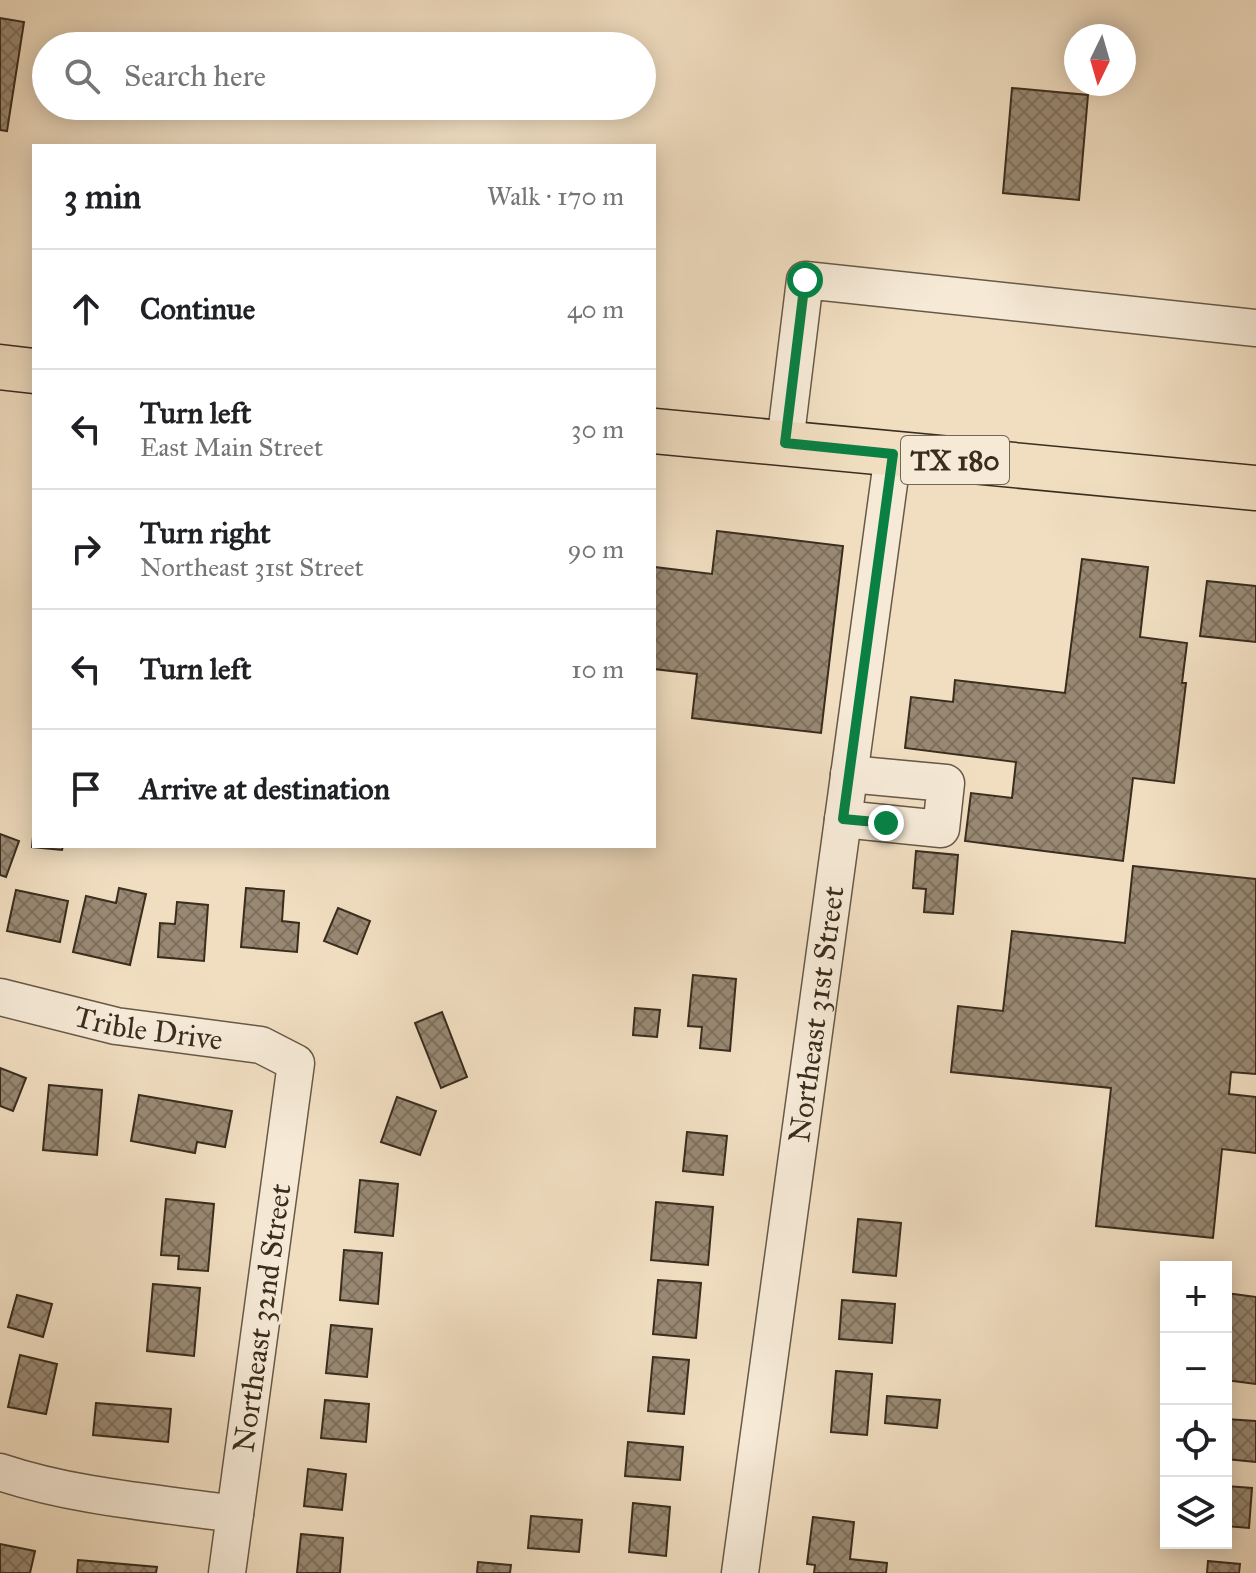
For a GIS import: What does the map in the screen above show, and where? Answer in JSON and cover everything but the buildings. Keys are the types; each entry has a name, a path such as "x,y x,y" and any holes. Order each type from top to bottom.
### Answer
{"main road":[{"path":"0,367 32,371"},
{"name":"TX 180","path":"656,431 1256,488"}],"street":[{"path":"785,443 805,280 1256,328"},
{"name":"Northeast 31st Street","path":"740,1573 893,454"},
{"path":"843,819 941,829 946,783 849,774"},
{"name":"Trible Drive","path":"0,997 116,1026 261,1045 296,1063"},
{"name":"Northeast 32nd Street","path":"227,1573 296,1063"},
{"path":"0,1472 126,1499 235,1514"}],"route":[{"path":"805,280 785,443 893,454 843,819 886,823"}]}
